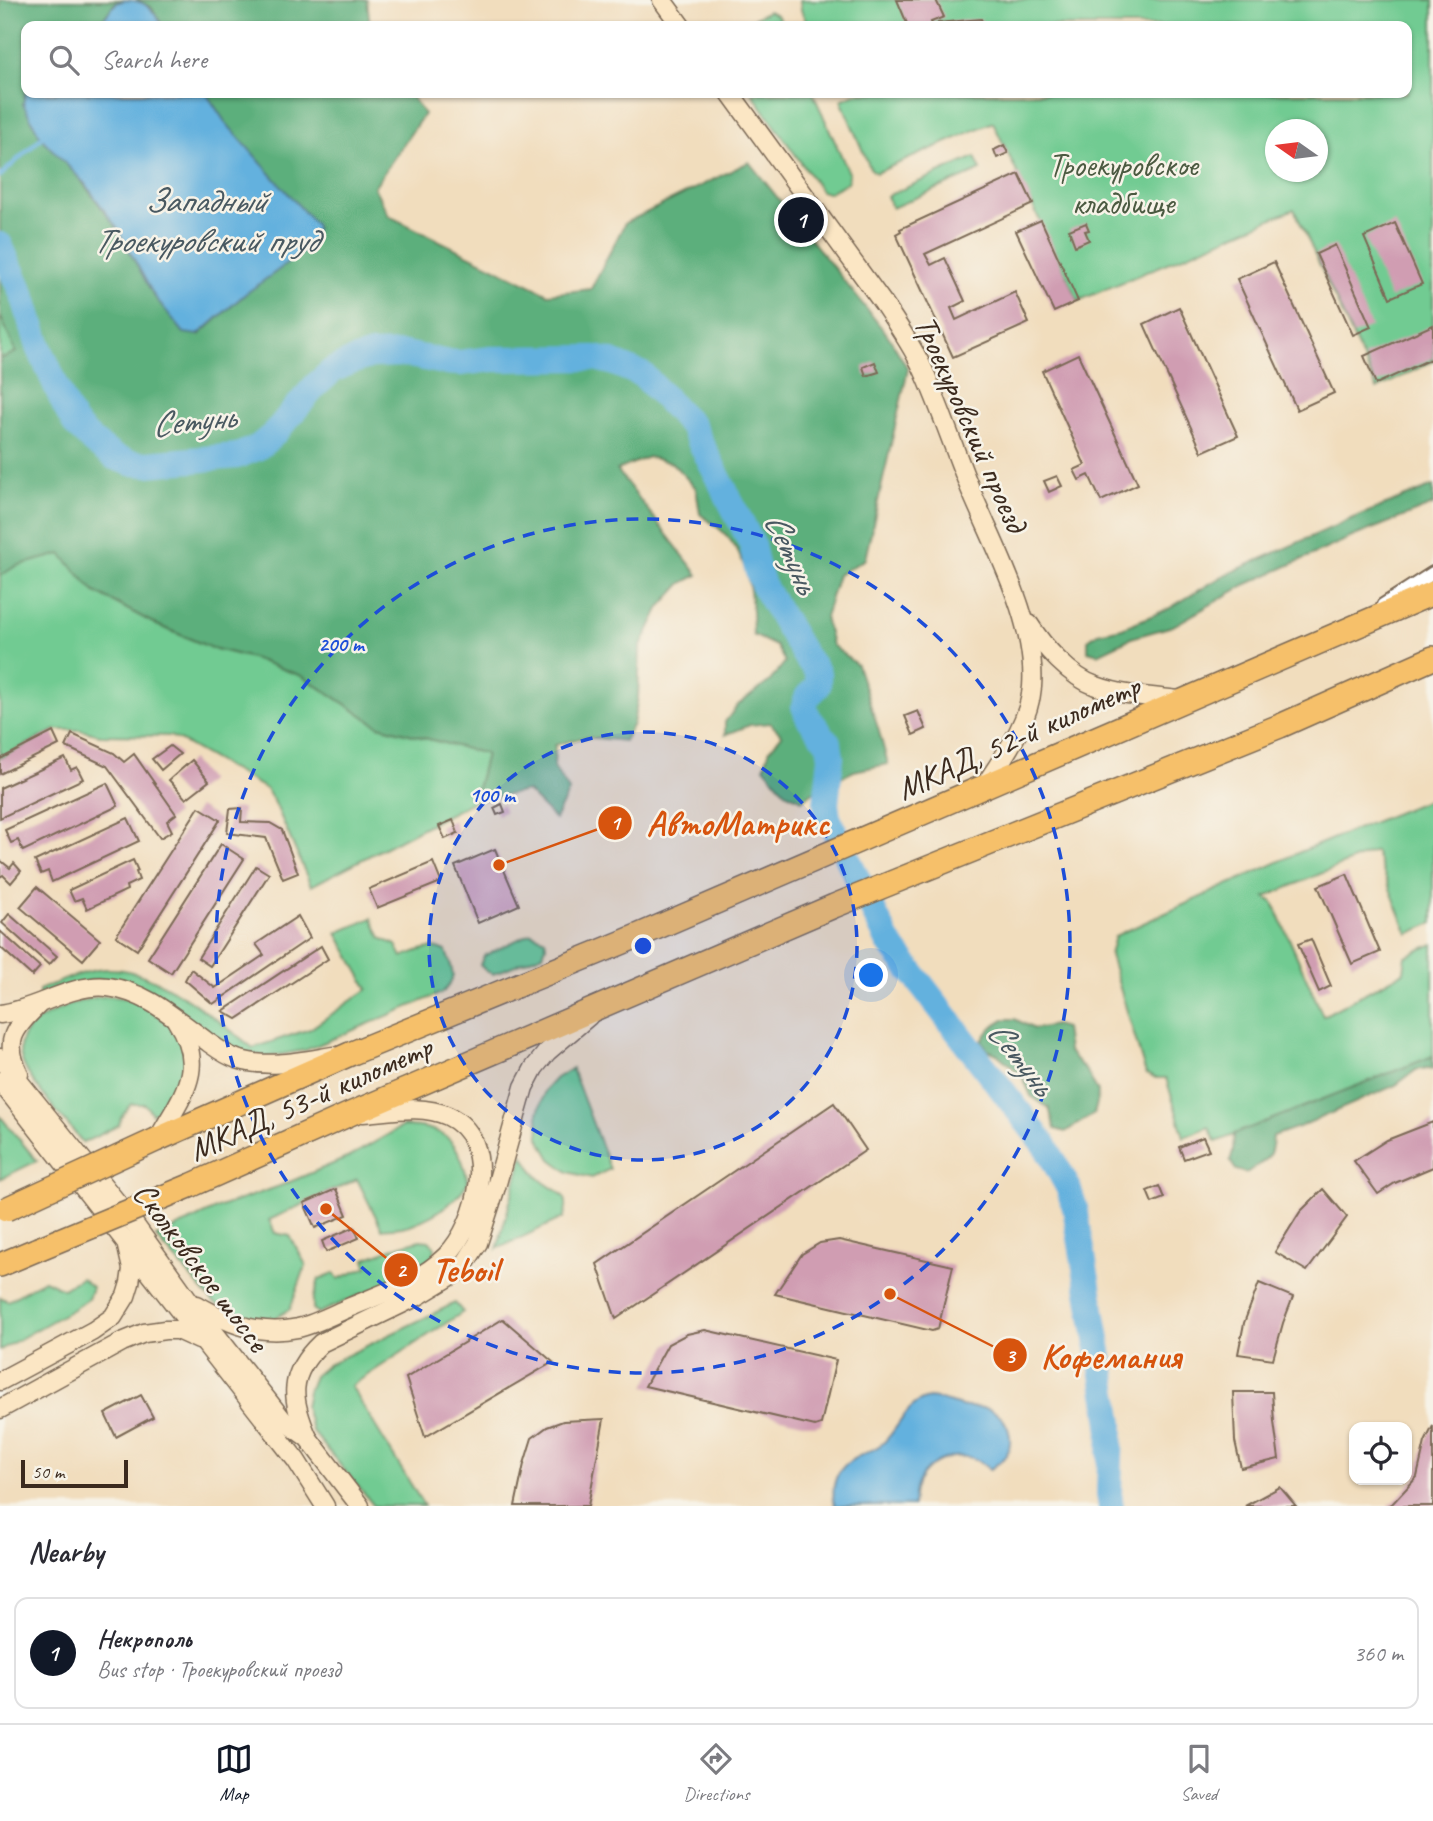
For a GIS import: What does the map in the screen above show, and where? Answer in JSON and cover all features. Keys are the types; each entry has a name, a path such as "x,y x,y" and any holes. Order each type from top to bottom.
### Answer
{"highway":[{"name":"МКАД, 52-й километр","path":"629,940 1433,593"},
{"name":"МКАД, 53-й километр","path":"0,1265 192,1185 350,1114 834,906 1280,726 1433,658"},
{"name":"МКАД, 53-й километр","path":"3,1210 350,1054 629,940"}],"street":[{"path":"662,0 677,21"},
{"name":"Троекуровский проезд","path":"734,98 906,337 930,387 1023,615 1030,644 1032,691 1027,712 984,787"},
{"path":"1343,631 1433,573"},
{"name":"Троекуровский проезд","path":"1023,615 1038,639 1063,664 1093,685 1140,696 1181,700"},
{"path":"0,1014 38,1004 70,991 100,986 138,994 237,1059 276,1063 350,1054"},
{"path":"27,1090 13,1062 11,1047 19,1024 38,1004"},
{"path":"308,1438 299,1417 295,1387 299,1372 309,1355 321,1343 445,1282 461,1270 478,1243 529,1077 547,1052 601,1006"},
{"path":"158,1139 190,1079 192,1062 188,1045 174,1017"},
{"name":"Сколковское шоссе","path":"0,1058 132,1221 188,1299 283,1420 308,1438 360,1506"},
{"name":"Сколковское шоссе","path":"0,1081 296,1460 326,1506"},
{"path":"188,1299 230,1322 251,1329 281,1331 299,1328 402,1285 445,1257 463,1233 478,1195 477,1151 471,1137 449,1116 435,1111 414,1109 350,1114"},
{"path":"0,1381 93,1331 113,1317 126,1296 130,1283 132,1269 125,1240"},
{"path":"0,1409 122,1342 144,1333 177,1330 204,1343"},
{"path":"283,1420 310,1460 348,1506"},
{"path":"296,1460 337,1506"}],"green space":[{"path":"0,0 125,0 115,3 102,21 21,21 21,98 24,98 23,104 117,228 154,296 199,335 244,295 225,122 209,98 413,98 424,114 374,187 389,216 548,294 591,289 625,223 749,162 889,337 908,369 865,559 838,575 825,617 832,645 857,665 888,764 854,771 819,788 802,800 785,792 764,767 770,749 782,735 770,723 750,725 725,735 725,722 738,705 770,681 785,662 776,646 753,635 751,595 741,557 726,535 700,514 696,488 672,463 648,457 617,470 698,575 682,583 660,607 640,648 638,697 633,724 624,741 585,737 555,745 554,767 569,791 555,819 527,791 474,801 486,754 379,726 302,676 252,658 212,648 157,625 95,592 61,554 16,566 0,576 0,357 4,358 16,352 0,315"},
{"path":"136,0 367,0 369,21 160,21 151,7"},
{"name":"Троекуровское кладбище","path":"800,0 1433,0 1433,361 1377,389 1294,209 1078,301 993,122 876,173 870,168 841,100 1412,98 1412,21 806,21"},
{"path":"768,11 777,15 780,21 749,21"},
{"path":"756,98 815,98 849,173 848,182 828,193 821,191"},
{"path":"975,157 981,170 892,208 887,196"},
{"path":"0,315 53,433 95,592 157,625 212,648 252,658 302,676 379,726 486,754 474,801 311,886 275,803 266,789 170,736 100,735 80,730 56,730 0,758"},
{"path":"1433,486 1433,505 1352,537 1245,585 1173,626 1131,638 1098,654 1088,651 1088,640 1098,633 1122,628 1168,609 1223,576 1353,518"},
{"path":"1433,798 1433,923 1408,934 1375,851 1265,897 1273,902 1323,1016 1404,972 1406,956 1433,944 1433,1056 1216,1142 1209,1127 1184,1137 1166,1078 1155,1078 1146,1074 1110,955 1115,936 1300,852"},
{"path":"372,918 381,938 396,945 402,957 429,948 446,951 453,974 451,983 442,993 306,1050 267,1057 242,1052 211,1037 152,992 127,982 97,979 39,996 39,990 85,973 103,969 130,972 149,978 187,998 253,1048 310,1029 368,989 337,933"},
{"path":"531,933 545,939 543,954 493,974 480,965 484,956"},
{"path":"107,996 125,998 141,1004 176,1028 190,1062 169,1105 152,1114 145,1104 131,1104 121,1117 119,1125 83,1143 32,1079 21,1057 20,1046 32,1026 46,1016 75,1003"},
{"path":"1004,1019 1015,1019 1034,1029 1055,1025 1065,1028 1068,1051 1087,1072 1098,1092 1094,1114 1065,1132 1055,1129 1049,1108 1031,1096 1022,1075 997,1054 988,1050 982,1041 991,1028"},
{"path":"1433,1056 1433,1069 1416,1070 1396,1085 1273,1136 1267,1159 1246,1173 1236,1170 1230,1161 1234,1134"},
{"path":"572,1069 610,1169 592,1178 568,1172 551,1159 539,1138 538,1113 545,1090 556,1078"},
{"path":"0,1116 37,1161 0,1179"},
{"path":"403,1126 430,1129 449,1139 461,1156 465,1168 468,1182 463,1190 450,1203 427,1218 410,1225 382,1229 357,1179 269,1220 275,1233 290,1236 306,1265 290,1309 267,1323 232,1315 213,1302 156,1237 220,1207 347,1158"},
{"path":"523,1155 540,1179 565,1198 566,1209 563,1218 497,1249"},
{"path":"420,1240 429,1241 435,1247 434,1257 422,1268 319,1313 313,1309 319,1279 334,1273 338,1279 367,1267 365,1259"},
{"path":"81,1278 92,1287 88,1299 0,1350 0,1297 8,1301 44,1280 63,1289"},
{"path":"455,1303 463,1312 351,1386 424,1506 374,1506 312,1431 305,1407 308,1391 314,1376 327,1365"}],"water":[{"path":"125,0 144,4 160,21 102,21 116,3"},
{"name":"Западный Троекуровский пруд","path":"24,98 209,98 225,122 316,225 310,247 244,295 198,335 184,333 154,296 117,228 85,184 41,138 23,104"},
{"path":"929,1398 967,1407 987,1408 995,1412 1005,1422 1010,1435 1009,1448 1004,1457 989,1470 982,1463 965,1457 937,1463 917,1482 913,1506 835,1506 834,1485 843,1468 853,1459 883,1443 914,1405"}],"building":[{"path":"897,0 936,0 944,17 934,21 906,21"},
{"path":"1004,145 1008,153 997,158 994,150"},
{"path":"1019,174 1033,204 925,254 931,265 945,258 965,301 951,308 956,320 1015,292 1029,323 953,357 896,234 900,229"},
{"path":"1041,220 1078,301 1054,312 1016,231"},
{"path":"1086,223 1089,230 1085,231 1089,240 1075,246 1069,230"},
{"path":"1395,223 1422,284 1390,298 1364,237"},
{"path":"1335,245 1371,327 1353,335 1316,254"},
{"path":"1274,262 1334,393 1297,410 1237,279"},
{"path":"1179,307 1238,436 1202,452 1144,324"},
{"path":"1433,325 1433,358 1376,384 1364,356"},
{"path":"1078,354 1138,484 1101,501 1089,475 1079,480 1074,470 1085,465 1042,371"},
{"path":"875,362 879,372 866,376 863,367"},
{"path":"1057,476 1062,486 1049,492 1044,481"},
{"path":"918,711 926,729 913,735 905,716"},
{"path":"53,732 59,745 0,774 0,759"},
{"path":"72,734 114,753 124,762 134,754 176,814 167,821 172,831 160,838 107,766 66,747"},
{"path":"170,746 180,754 161,770 152,759"},
{"path":"65,758 71,770 77,767 83,779 0,818 0,788"},
{"path":"192,760 209,781 186,799 169,780"},
{"path":"107,783 118,806 23,851 18,840 11,843 5,830"},
{"path":"502,804 505,812 497,815 494,808"},
{"path":"199,807 220,820 137,950 116,936"},
{"path":"242,808 241,822 270,823 282,830 298,873 283,879 266,838 227,833 230,809"},
{"path":"128,818 139,841 52,882 48,871 41,874 35,861"},
{"path":"453,820 458,833 445,839 439,826"},
{"path":"221,844 244,859 171,973 148,958"},
{"path":"495,849 519,905 478,923 455,866"},
{"path":"0,860 10,868 14,863 21,871 11,883 3,875 0,877"},
{"path":"133,860 139,880 126,886 127,890 87,909 82,898 74,901 69,890"},
{"path":"433,862 441,882 377,908 369,889"},
{"path":"256,866 269,874 210,966 198,958"},
{"path":"1347,874 1380,952 1352,964 1318,886"},
{"path":"37,887 100,940 83,960 20,907"},
{"path":"9,914 57,956 49,965 2,923"},
{"path":"298,916 310,938 213,1004 185,980 191,969 215,988 264,955 256,944"},
{"path":"0,931 40,967 32,976 0,947"},
{"path":"1311,939 1331,986 1319,992 1298,944"},
{"path":"321,946 328,959 237,1019 223,1011"},
{"path":"834,1103 866,1150 616,1319 597,1264"},
{"path":"1433,1122 1433,1167 1395,1183 1378,1194 1354,1161 1387,1140"},
{"path":"1203,1137 1209,1150 1184,1159 1179,1147"},
{"path":"1159,1186 1164,1198 1152,1203 1147,1191"},
{"path":"336,1189 347,1215 315,1228 304,1203"},
{"path":"1323,1189 1347,1217 1307,1271 1275,1252 1300,1212"},
{"path":"354,1227 359,1238 326,1252 322,1241"},
{"path":"839,1240 953,1266 938,1329 932,1331 775,1294 802,1254 820,1243"},
{"path":"1259,1283 1293,1297 1273,1359 1238,1354 1244,1323"},
{"path":"503,1319 553,1362 425,1437 406,1378"},
{"path":"705,1330 836,1360 821,1424 815,1426 645,1386 668,1344 687,1334"},
{"path":"1233,1392 1272,1392 1279,1459 1241,1468 1235,1441"},
{"path":"141,1395 153,1417 116,1437 105,1414"},
{"path":"604,1419 588,1506 515,1506 532,1438 547,1427 563,1421"},
{"path":"1433,1426 1433,1506 1387,1506 1412,1485 1417,1477 1425,1442"},
{"path":"1280,1487 1296,1506 1245,1506"}],"waterway":[{"path":"0,176 41,138"},
{"name":"Сетунь","path":"0,245 24,298 39,347 75,424 114,457 131,463 237,456 257,448 272,436 316,385 333,370 372,355 405,354 460,363 492,359 595,358 643,375 692,426 752,544 764,587 818,673 818,686 807,697 804,706 808,717 829,744 831,757 826,804 828,818 888,941 1046,1147 1068,1187 1075,1208 1111,1423 1111,1506"}],"place":[{"name":"Некрополь","path":"801,220"},
{"name":"АвтоМатрикс","path":"499,865"},
{"name":"Teboil","path":"326,1209"},
{"name":"Кофемания","path":"890,1294"}]}
